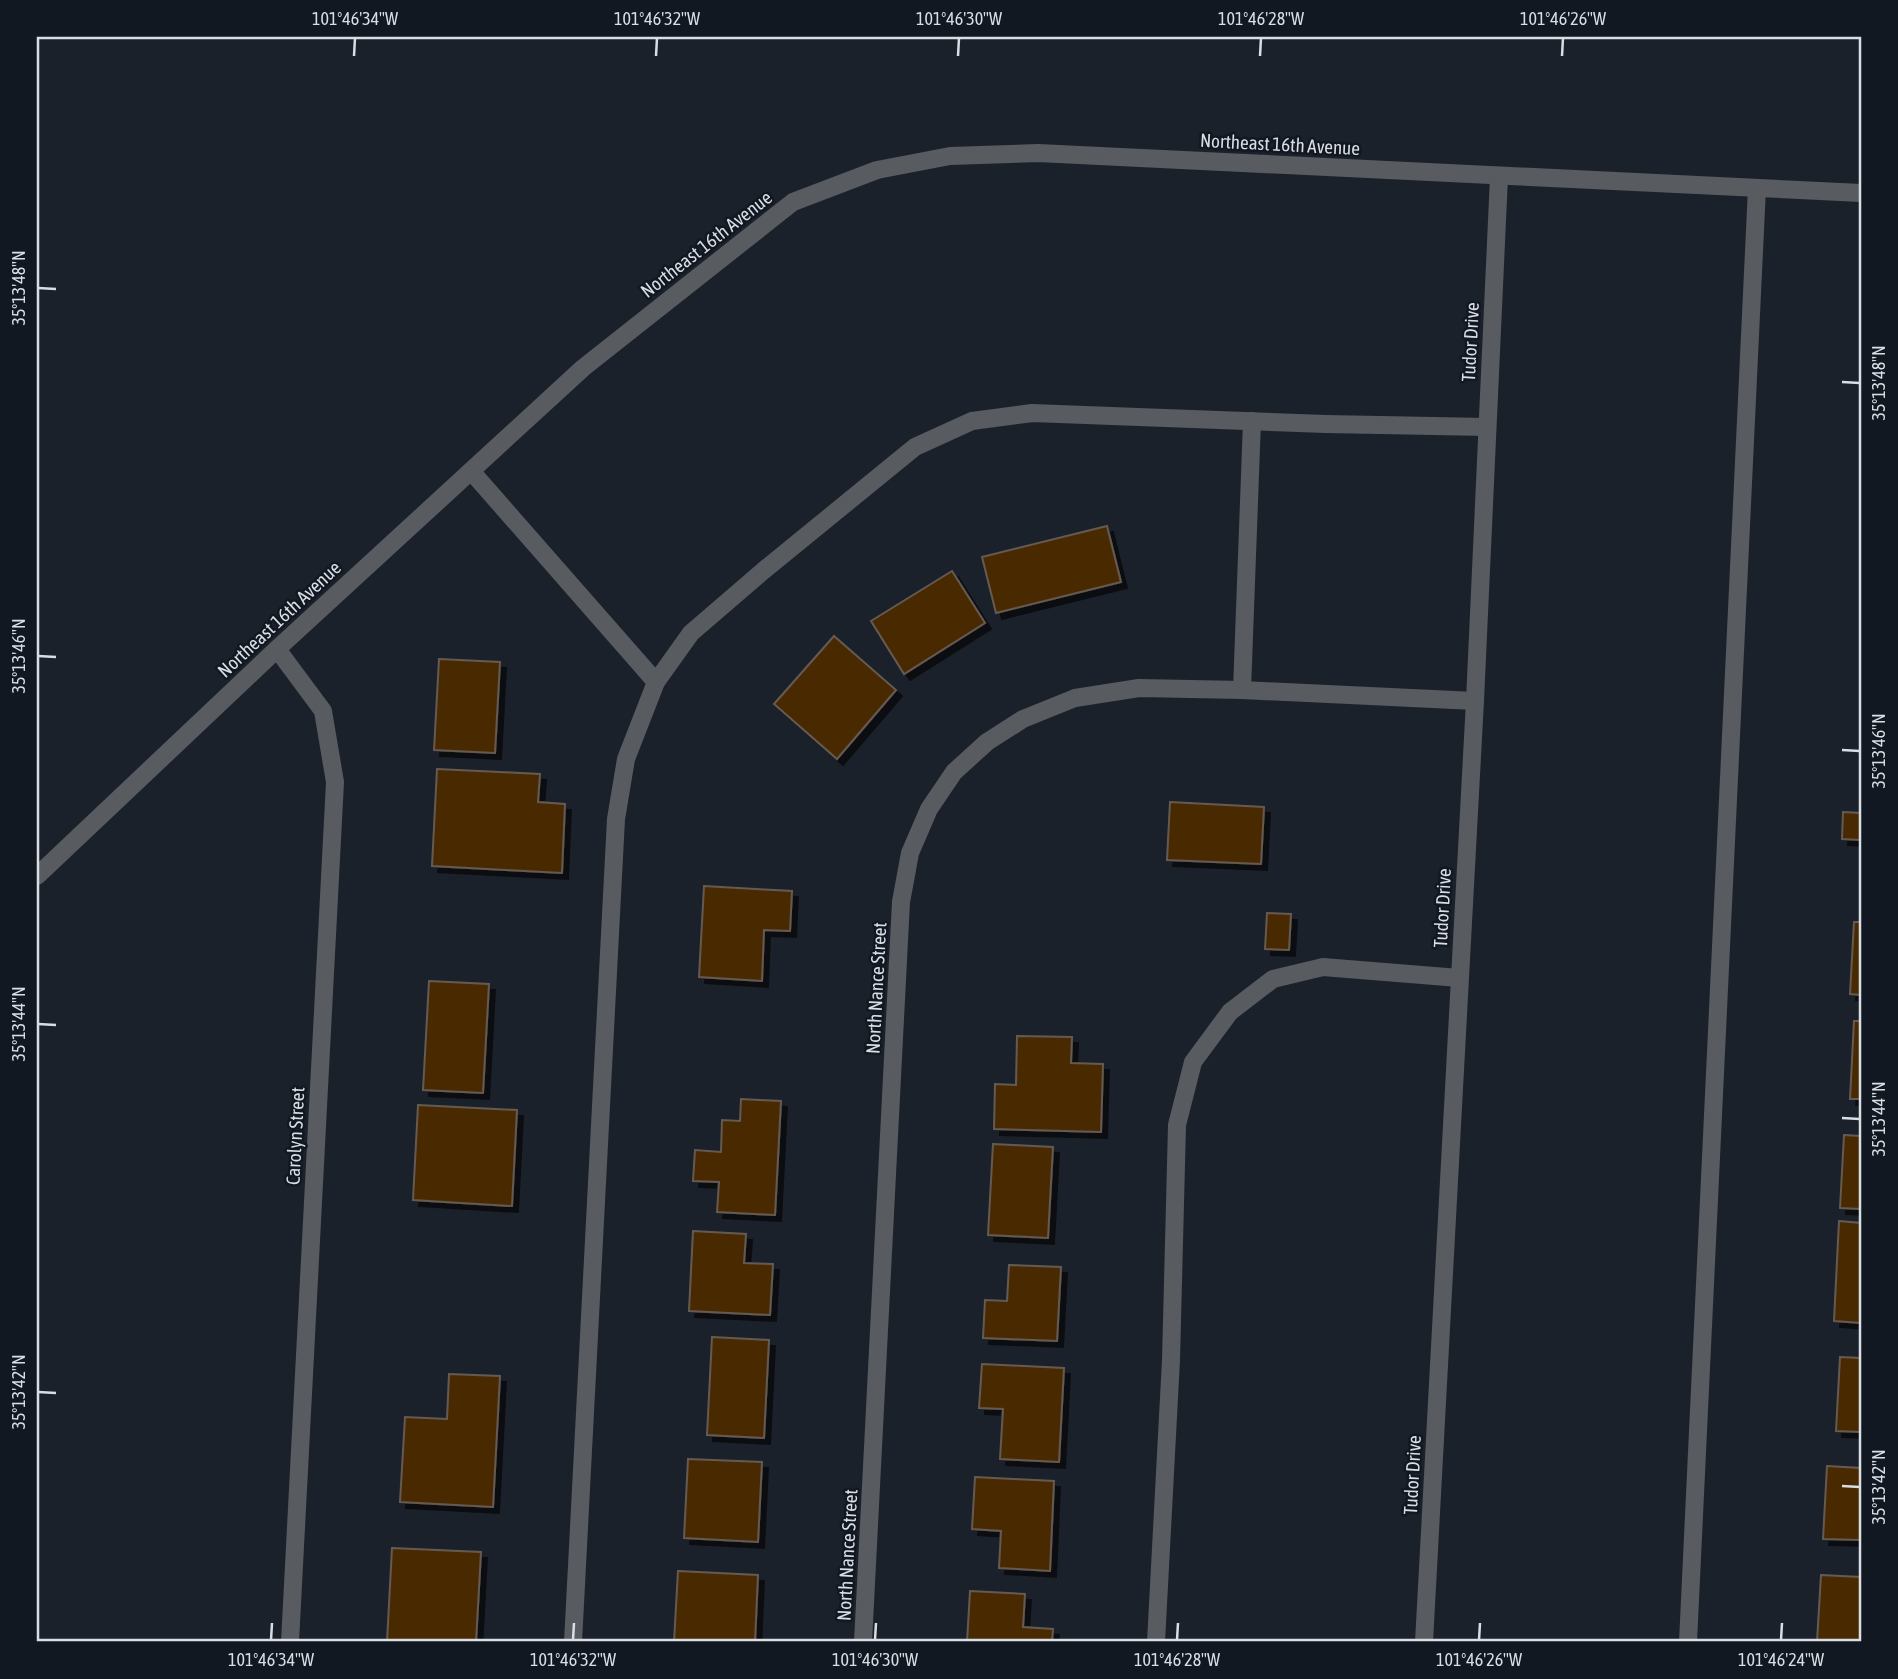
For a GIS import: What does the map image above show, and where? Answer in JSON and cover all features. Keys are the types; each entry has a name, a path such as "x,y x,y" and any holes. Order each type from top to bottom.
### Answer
{"street":[{"name":"Northeast 16th Avenue","path":"37,876 277,649 583,368 793,202 877,170 950,156 1038,153 1861,193"},
{"name":"Tudor Drive","path":"1424,1642 1475,701 1499,177"},
{"path":"1688,1642 1757,188"},
{"path":"573,1642 616,819 626,759 656,682 691,633 915,447 972,421 1032,413 1252,422 1487,427"},
{"path":"1242,690 1252,422"},
{"path":"471,471 656,682"},
{"name":"Carolyn Street","path":"277,649 323,711 335,782 290,1642"},
{"name":"North Nance Street","path":"863,1642 901,902 910,853 929,809 954,772 987,742 1023,719 1075,698 1139,688 1475,701"},
{"path":"1156,1642 1171,1360 1177,1125 1193,1062 1230,1012 1273,979 1323,967 1459,978"}],"building":[{"path":"1107,526 1121,582 996,613 982,557"},
{"path":"952,571 985,623 904,674 871,621"},
{"path":"834,636 896,690 837,759 774,704"},
{"path":"439,659 500,662 495,753 434,750"},
{"path":"437,769 540,774 538,802 565,804 562,873 432,866"},
{"path":"1170,802 1264,807 1261,864 1167,860"},
{"path":"1843,812 1861,813 1861,840 1842,839"},
{"path":"704,886 792,891 790,931 764,930 762,981 699,977"},
{"path":"1267,913 1291,914 1289,950 1265,949"},
{"path":"1854,922 1861,922 1861,995 1850,994"},
{"path":"429,981 489,984 483,1093 423,1090"},
{"path":"1854,1021 1861,1021 1861,1099 1850,1099"},
{"path":"1017,1036 1072,1037 1071,1063 1103,1064 1101,1132 994,1129 995,1084 1016,1085"},
{"path":"741,1099 781,1101 775,1215 717,1212 719,1182 693,1181 695,1150 721,1152 722,1120 740,1121"},
{"path":"418,1105 517,1110 512,1206 413,1200"},
{"path":"1844,1135 1861,1136 1861,1209 1840,1208"},
{"path":"993,1144 1053,1147 1048,1238 988,1235"},
{"path":"1839,1221 1861,1223 1861,1323 1834,1321"},
{"path":"693,1231 746,1234 744,1263 773,1264 770,1315 689,1311"},
{"path":"1009,1265 1061,1267 1057,1341 983,1338 985,1300 1007,1301"},
{"path":"712,1337 769,1340 764,1438 707,1435"},
{"path":"1840,1357 1861,1358 1861,1432 1836,1431"},
{"path":"982,1364 1064,1368 1059,1462 1000,1459 1003,1409 979,1408"},
{"path":"449,1374 500,1376 493,1507 400,1502 405,1417 447,1419"},
{"path":"688,1459 762,1462 758,1542 684,1538"},
{"path":"1827,1466 1861,1468 1861,1540 1823,1539"},
{"path":"975,1477 1054,1481 1050,1571 999,1568 1001,1531 972,1529"},
{"path":"392,1548 481,1552 476,1642 387,1642"},
{"path":"678,1571 758,1575 755,1642 674,1642"},
{"path":"1821,1575 1861,1577 1861,1642 1817,1642"},
{"path":"970,1591 1025,1594 1023,1627 1053,1629 1052,1642 967,1642"}]}
